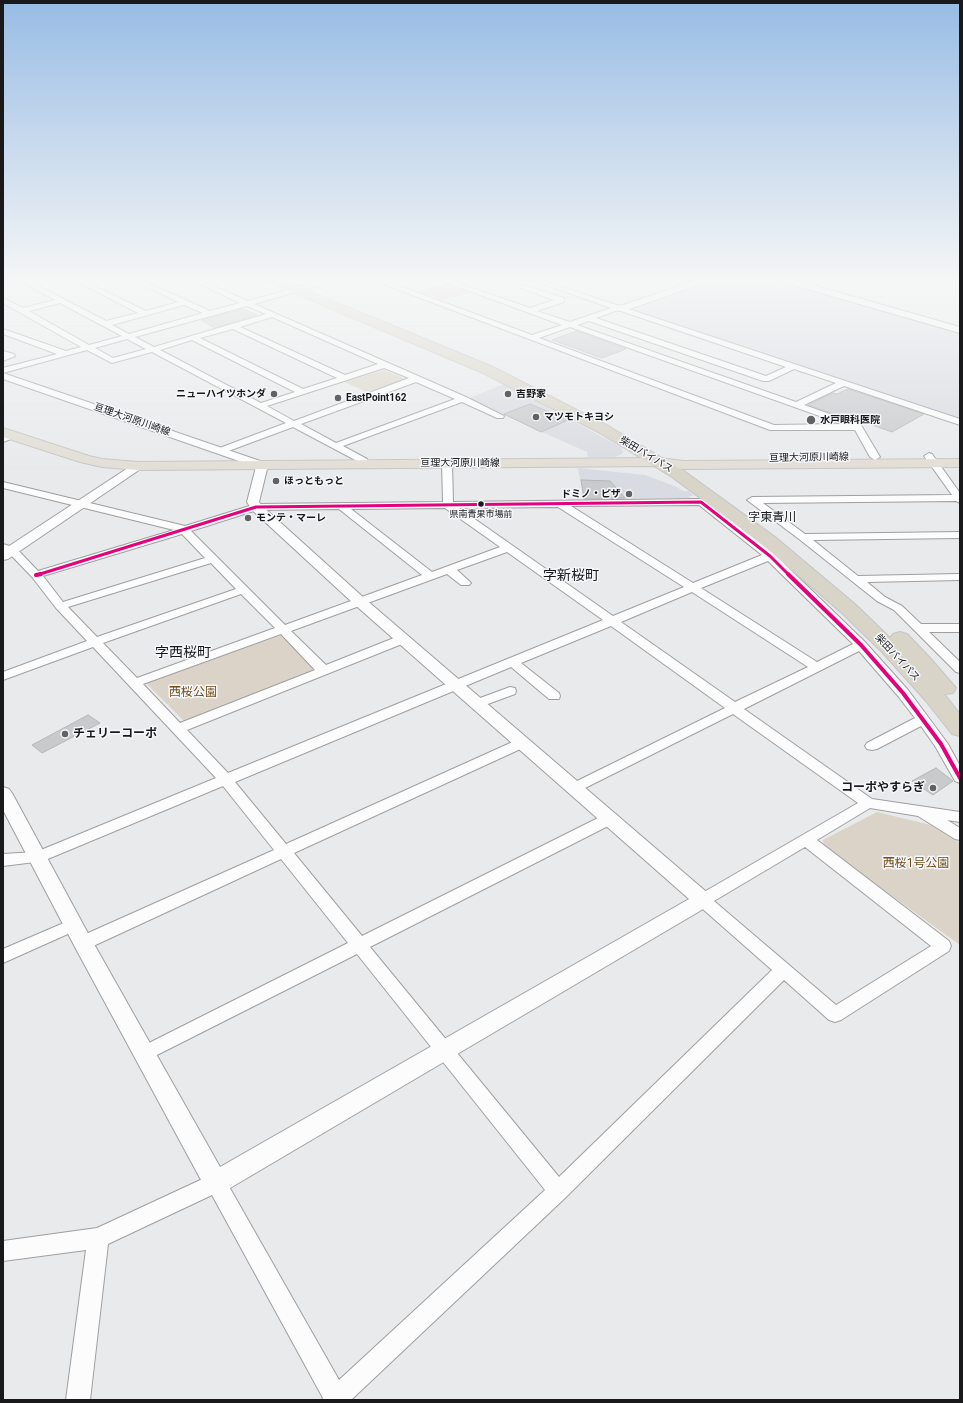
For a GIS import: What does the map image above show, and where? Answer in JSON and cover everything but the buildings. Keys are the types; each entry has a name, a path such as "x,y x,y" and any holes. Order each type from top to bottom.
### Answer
{"highway":[{"name":"柴田バイパス","path":"428,343 488,370 605,430 678,474 769,540 849,609 889,648 934,696 960,729"},
{"name":"柴田バイパス","path":"443,343 512,373 575,404 679,462 795,545 873,612 923,662 960,705"}],"main road":[{"name":"亘理大河原川崎線","path":"6,435 102,463 138,466 931,460 960,456"},
{"name":"亘理大河原川崎線","path":"679,462 875,457 960,463"}],"street":[{"path":"37,343 66,354"},
{"path":"80,343 112,361 173,343"},
{"path":"3,371 103,343"},
{"path":"143,343 364,461 364,464"},
{"path":"203,343 303,392"},
{"path":"270,343 344,378"},
{"path":"336,343 500,416"},
{"path":"547,343 773,428 858,427"},
{"path":"621,343 858,427 875,457"},
{"path":"662,343 766,379 794,366"},
{"path":"726,343 960,422"},
{"path":"3,353 11,356 3,358"},
{"path":"260,406 384,365"},
{"name":"亘理大河原川崎線","path":"3,376 262,465"},
{"path":"220,451 415,379"},
{"path":"797,405 844,383"},
{"path":"336,446 462,399"},
{"path":"931,460 959,499"},
{"path":"447,463 448,505"},
{"path":"262,465 253,502 256,507 359,601 835,1016 943,946 806,840"},
{"path":"138,466 6,551 36,575 60,606 225,779 558,1191"},
{"path":"3,485 184,530 324,671"},
{"path":"959,499 752,500 803,537 854,579 898,608 960,669"},
{"path":"36,575 256,507 701,502 770,556 861,645 923,719 941,744 960,778"},
{"path":"559,503 694,587 817,667"},
{"path":"448,505 868,804 918,809 960,817"},
{"path":"341,506 430,576"},
{"path":"803,537 960,535"},
{"path":"135,683 508,548"},
{"path":"3,860 38,857 770,556"},
{"path":"60,606 212,559"},
{"path":"448,569 465,583"},
{"path":"854,579 960,578"},
{"path":"3,676 244,590"},
{"path":"920,628 960,628"},
{"path":"178,729 403,639"},
{"path":"574,788 861,645"},
{"path":"512,662 554,696"},
{"path":"477,704 510,691"},
{"path":"872,746 923,719"},
{"path":"3,956 78,934 283,852 522,743"},
{"path":"3,793 78,934 146,1053 216,1183 336,1399 558,1191 783,970"},
{"path":"3,1251 98,1238 216,1183 868,804"},
{"path":"918,809 960,835"},
{"path":"146,1053 358,944 610,819"},
{"path":"78,1400 98,1238"}],"shaded area":[{"path":"734,343 960,343 960,418"},
{"path":"504,384 621,447 623,452 622,454 615,457 588,457 587,452 467,399"},
{"path":"578,468 645,475 677,487 683,491 689,491 694,496 689,496 691,498 584,499"}],"green space":[{"path":"384,370 406,379 367,392 344,382"},
{"name":"西桜公園","path":"282,635 316,672 185,722 146,683"},
{"name":"西桜1号公園","path":"877,812 931,825 960,843 960,945 824,847 823,840"}],"transit line":[{"path":"36,575 256,507 701,502 770,556 861,645 903,693 941,744 960,778"}],"place":[{"name":"ニューハイツホンダ","path":"274,394"},
{"name":"吉野家","path":"508,394"},
{"name":"EastPoint162","path":"338,398"},
{"name":"マツモトキヨシ","path":"536,417"},
{"name":"水戸眼科医院","path":"811,420"},
{"name":"ほっともっと","path":"276,481"},
{"name":"ドミノ・ピザ","path":"629,494"},
{"name":"県南青果市場前","path":"481,504"},
{"name":"モンテ・マーレ","path":"248,518"},
{"name":"チェリーコーポ","path":"65,734"},
{"name":"コーポやすらぎ","path":"933,788"}],"district":[{"name":"字東青川","path":"772,518"},
{"name":"字新桜町","path":"571,576"},
{"name":"字西桜町","path":"183,653"}]}
